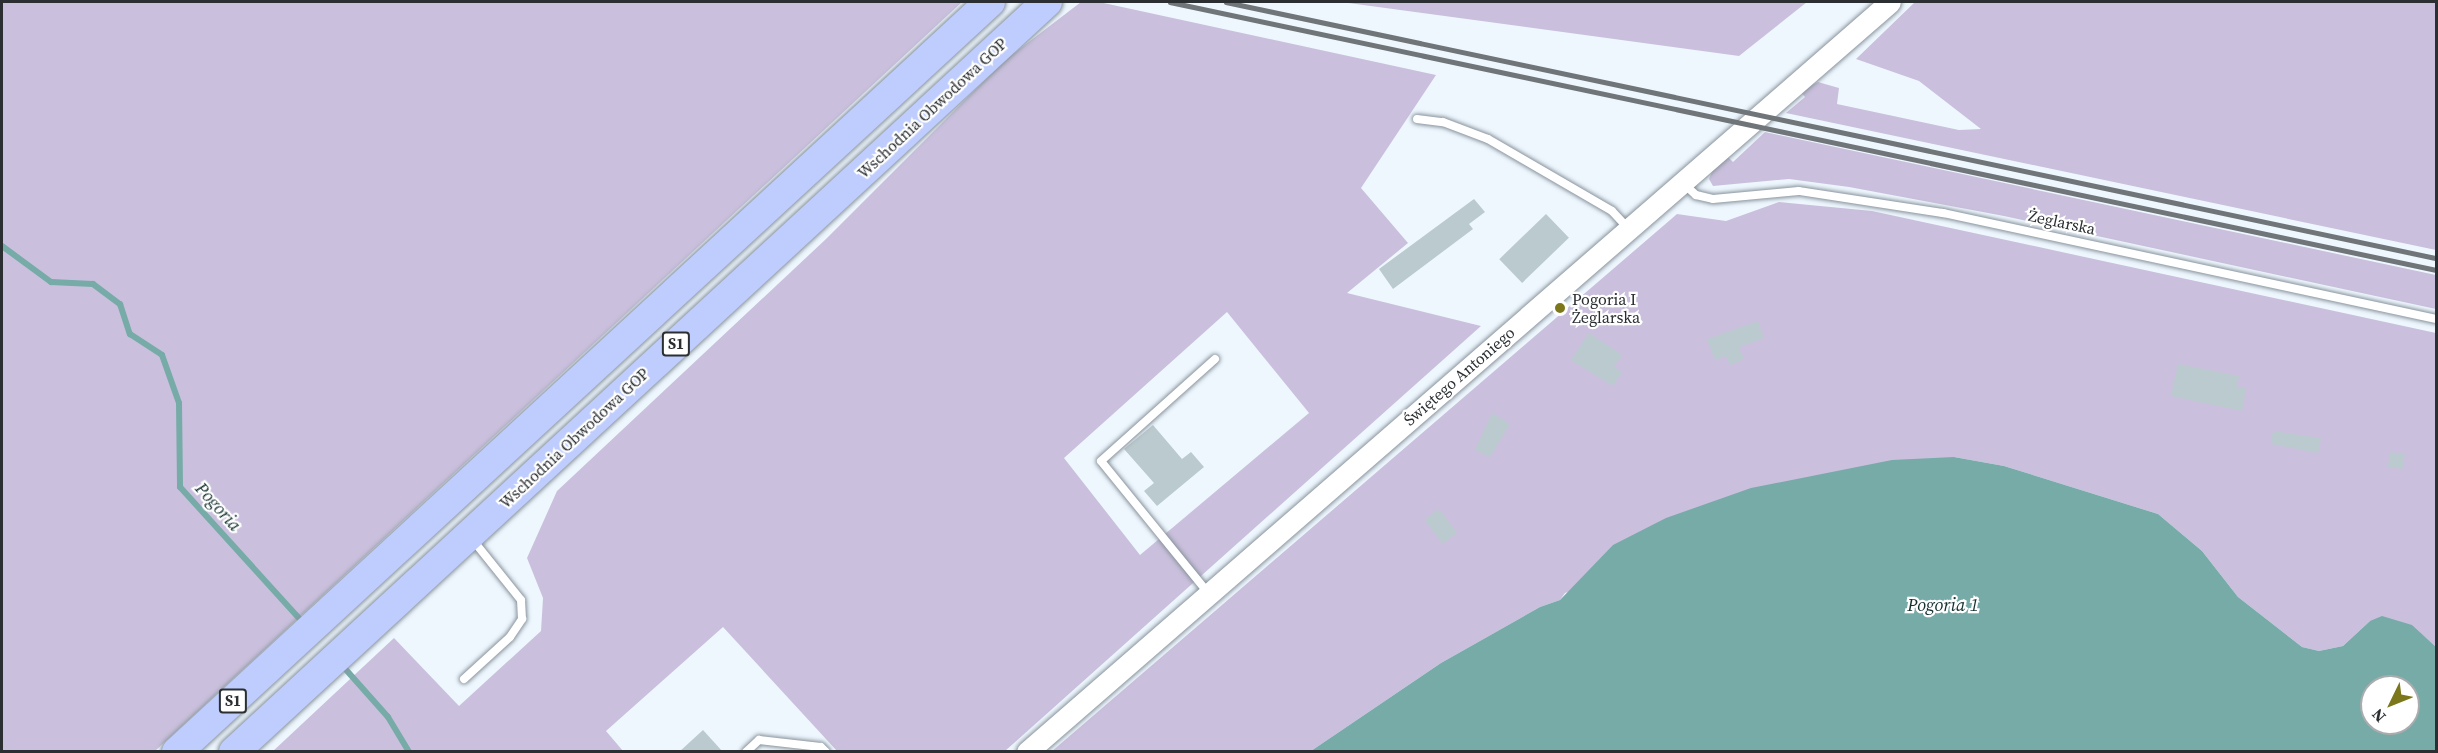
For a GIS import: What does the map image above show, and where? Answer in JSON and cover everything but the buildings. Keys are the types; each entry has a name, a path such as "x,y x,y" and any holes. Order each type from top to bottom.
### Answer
{"highway":[{"name":"S1","path":"177,752 990,2"},
{"name":"Wschodnia Obwodowa GOP","path":"234,752 1047,2"}],"street":[{"name":"Świętego Antoniego","path":"1027,752 1890,2"}],"lane":[{"path":"1418,119 1443,122 1488,139 1612,211 1629,229"},
{"name":"Żeglarska","path":"1682,182 1696,195 1713,199 1799,191 1943,213 2436,319"},
{"path":"1209,594 1101,461 1215,359"},
{"path":"464,678 510,637 522,619 521,600 469,535"},
{"path":"746,752 759,740 821,747 826,752"}],"shaded area":[{"path":"2,2 962,2 154,752 2,751"},
{"path":"1081,2 1099,2 1436,75 1361,188 1408,243 1347,293 1481,326 1005,751 837,751 723,627 606,731 623,751 272,752 394,638 459,706 541,631 543,598 527,558 557,491 826,239 1004,61","holes":["1227,312 1309,413 1140,555 1064,458"]},
{"path":"1341,2 1807,2 1739,56"},
{"path":"1915,2 2436,2 2436,250 1786,113 1805,97 1800,91 1818,82 1839,88 1837,104 1959,130 1981,129 1919,81 1856,59"},
{"path":"1765,132 2436,275 2436,309 2004,216 1849,187 1789,179 1713,186 1709,179 1713,169 1727,156 1733,162"},
{"path":"1779,202 1872,211 2436,333 2436,647 2412,626 2370,621 2343,646 2319,651 2302,647 2238,597 2202,551 2158,514 2004,466 1954,457 1565,593 1560,600 1540,607 1441,663 1311,751 1051,752 1677,214 1726,221"}],"water":[{"name":"Pogoria 1","path":"1954,457 2004,466 2158,514 2202,551 2238,597 2302,647 2319,651 2343,646 2370,621 2382,616 2412,625 2436,647 2436,751 1311,751 1441,663 1540,607 1560,600 1613,545 1666,518 1751,488 1892,460"}],"waterway":[{"name":"Pogoria","path":"2,246 51,282 93,284 120,304 130,334 162,355 179,403 180,487 305,625"},
{"name":"Pogoria","path":"340,663 388,717 409,752"}],"railway":[{"path":"1170,2 2436,270"},
{"path":"1226,2 2436,258"}],"place":[{"name":"Pogoria I Żeglarska","path":"1560,308"}]}
